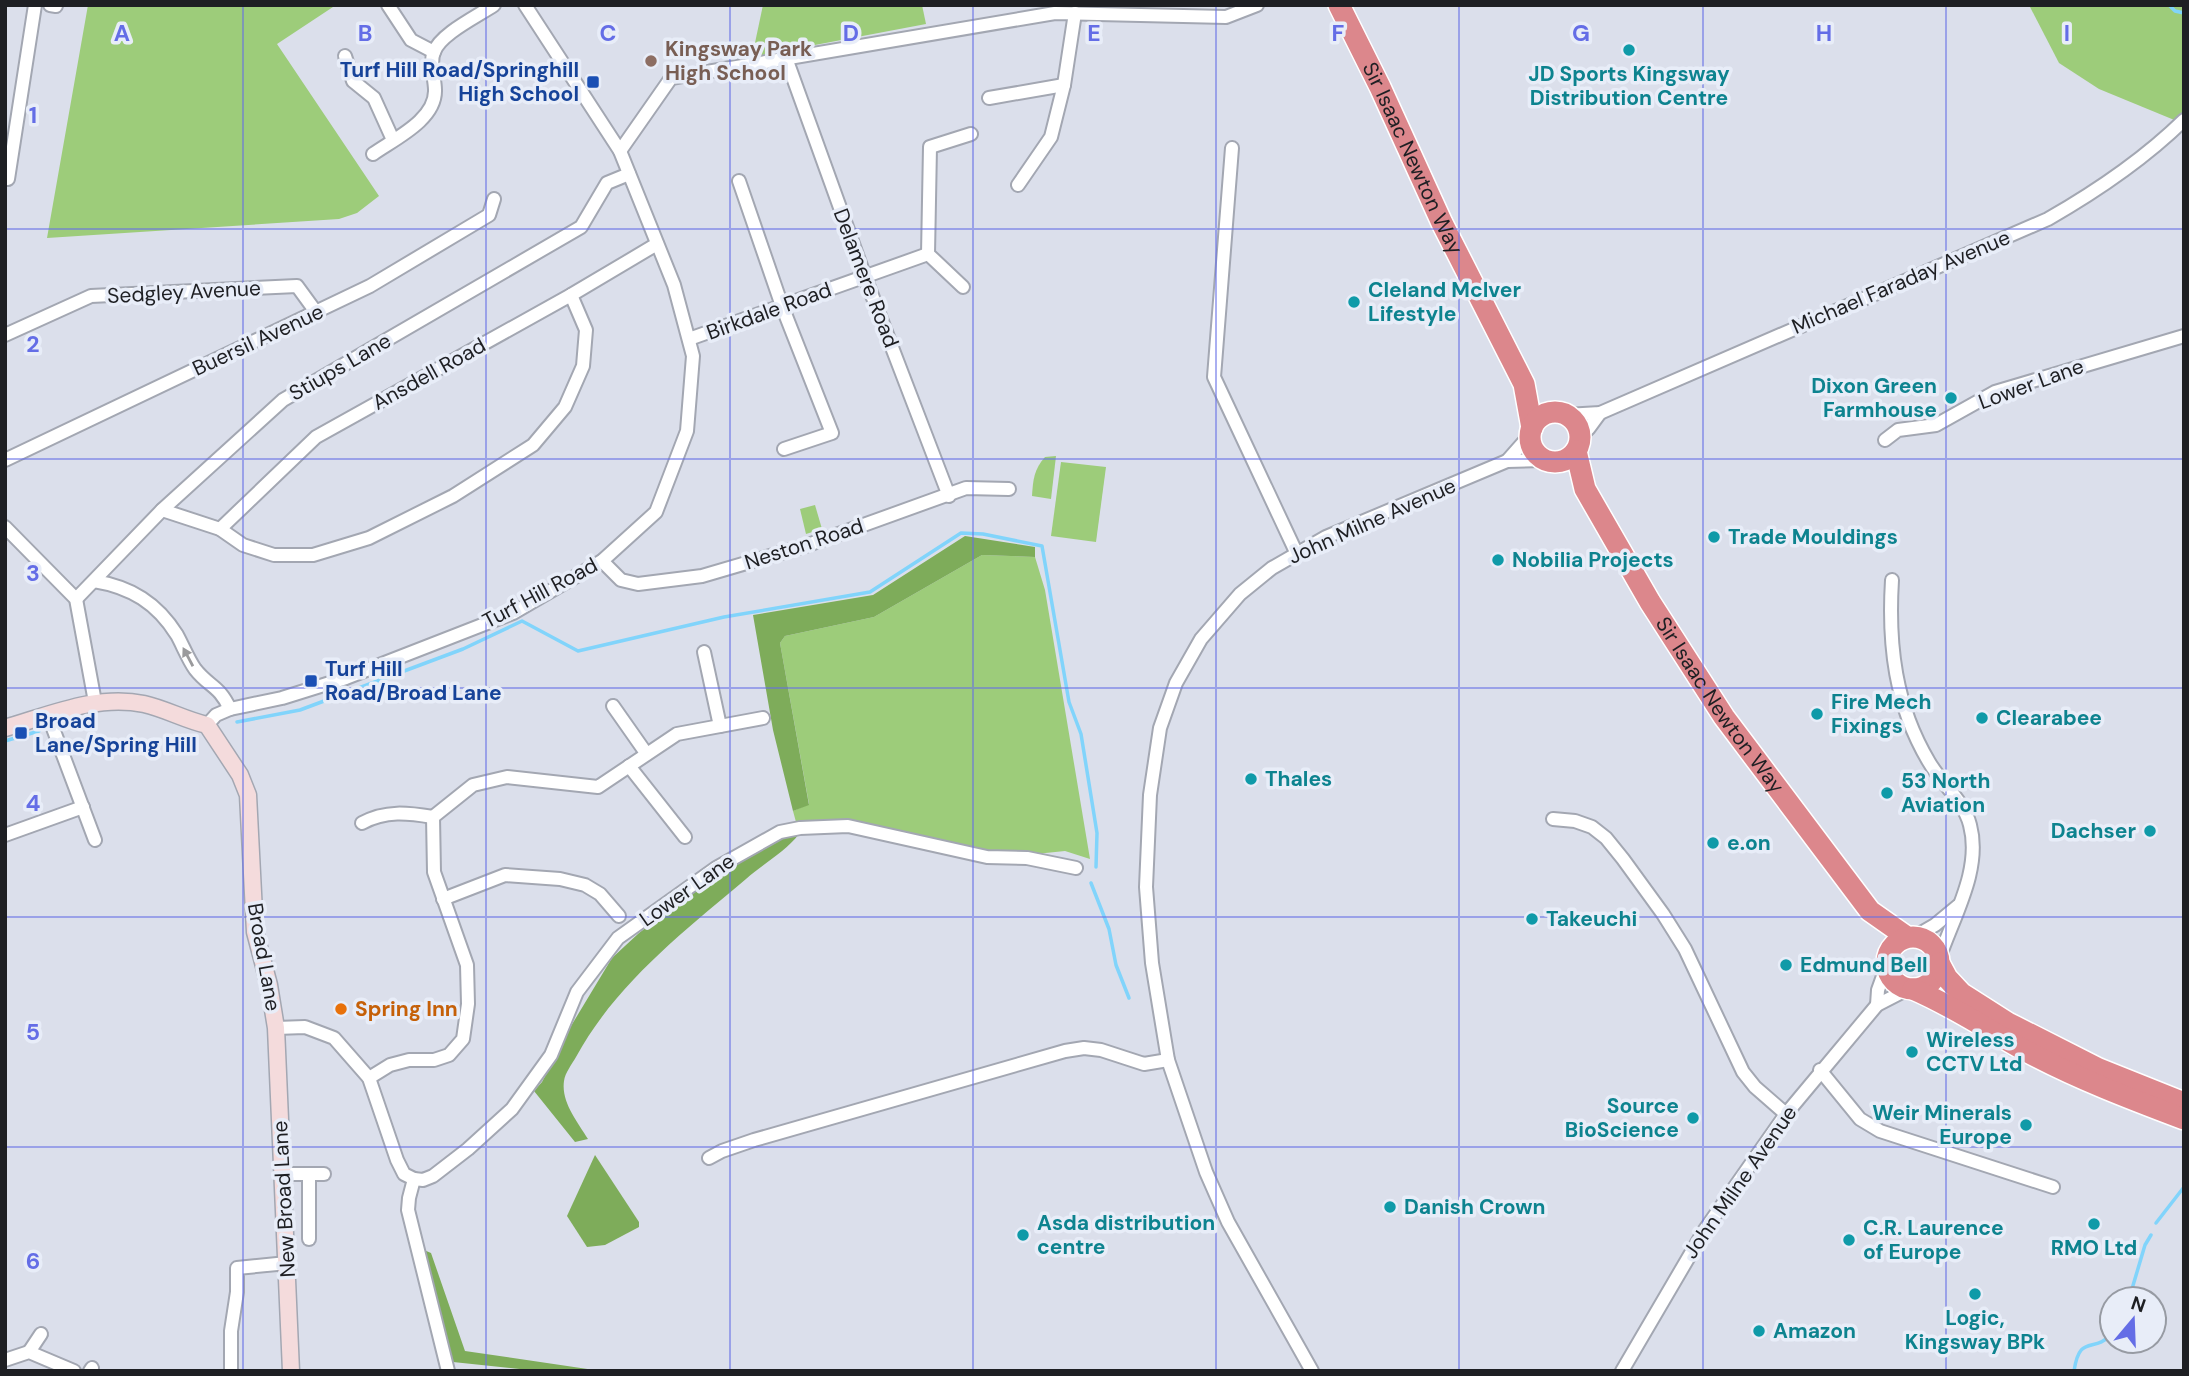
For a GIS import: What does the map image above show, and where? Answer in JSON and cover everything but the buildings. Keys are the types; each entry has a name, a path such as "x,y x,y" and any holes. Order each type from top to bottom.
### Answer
{"highway":[{"name":"Sir Isaac Newton Way","path":"1339,5 1442,223 1524,384 1531,431"},
{"name":"Sir Isaac Newton Way","path":"1524,384 1561,414"},
{"path":"1561,414 1576,424 1578,444 1563,461 1549,461 1533,449 1531,431 1541,416 1561,414"},
{"name":"Sir Isaac Newton Way","path":"1578,444 1585,489 1650,602 1724,717 1870,911 1912,937"},
{"name":"Sir Isaac Newton Way","path":"1549,461 1585,489"},
{"name":"Sir Isaac Newton Way","path":"1870,911 1887,961"},
{"path":"2184,1103 2099,1069 2008,1023 1961,993 1947,978 1931,944 1912,937 1894,944 1887,961 1893,980 1940,1000 2027,1051 2107,1088 2184,1119"},
{"path":"1910,989 1920,988 1932,981 1939,970 1939,961"}],"main road":[{"path":"5,728 95,702 145,704 207,725"},
{"name":"Broad Lane","path":"207,725 240,775 247,795 255,932 269,985 276,1028"},
{"name":"New Broad Lane","path":"276,1028 291,1371"}],"street":[{"path":"8,179 36,5"},
{"path":"50,5 55,6"},
{"path":"373,154 425,117 436,93 432,61 441,40 494,5"},
{"name":"Turf Hill Road","path":"207,725 216,715 230,709 282,698 346,678 513,613 602,561 656,512 687,431 693,356 689,339 674,285 620,151 525,5"},
{"path":"620,151 671,78 1055,13 1226,17 1257,5"},
{"path":"390,6 411,40 434,52"},
{"path":"1018,185 1051,137 1064,85 1074,13"},
{"path":"345,56 353,81 374,98 393,139"},
{"name":"Delamere Road","path":"786,58 865,277 949,496"},
{"path":"989,98 1064,85"},
{"name":"Michael Faraday Avenue","path":"1600,413 2048,219 2082,200 2130,167 2184,120"},
{"path":"963,287 928,254 930,147 971,134"},
{"path":"1232,148 1214,377 1296,552"},
{"name":"Stiups Lane","path":"76,599 162,510 283,400 581,226 607,183 629,174"},
{"path":"739,181 782,306 832,433 784,449"},
{"name":"Buersil Avenue","path":"5,460 370,286 489,215 494,199"},
{"name":"Ansdell Road","path":"220,529 316,437 572,295 657,244"},
{"name":"Birkdale Road","path":"689,339 928,254"},
{"name":"Sedgley Avenue","path":"5,335 91,296 297,286 316,312"},
{"path":"162,510 220,529 243,545 274,555 313,555 369,538 453,496 533,445 565,407 583,366 586,330 572,295"},
{"name":"Lower Lane","path":"1885,440 1898,430 1936,425 1994,393 2184,336"},
{"path":"1561,414 1600,413"},
{"path":"1578,444 1600,413"},
{"name":"John Milne Avenue","path":"1507,461 1531,431"},
{"name":"John Milne Avenue","path":"1312,1371 1228,1222 1206,1172 1168,1060 1152,963 1147,896 1149,806 1160,729 1180,676 1209,629 1240,594 1272,568 1296,552 1507,461 1549,461"},
{"name":"Neston Road","path":"602,561 621,580 638,584 702,576 808,545 966,488 1009,489"},
{"path":"5,527 76,599 95,702"},
{"path":"1892,580 1892,656 1912,729 1930,764 1961,806 1970,825 1972,851 1965,889 1939,961"},
{"path":"94,581 116,585 149,601 176,633 195,669 223,693 230,709"},
{"path":"704,652 720,726"},
{"path":"613,706 646,753"},
{"path":"48,715 95,840"},
{"path":"362,823 371,818 403,812 433,817 473,785 507,777 598,787 677,734 764,718"},
{"path":"629,766 685,837"},
{"path":"5,835 83,807"},
{"path":"369,1078 400,1062 433,1060 449,1055 463,1039 468,1004 467,965 433,872 433,817"},
{"path":"1553,819 1585,824 1600,832 1615,848 1685,949 1749,1080 1786,1114"},
{"name":"Lower Lane","path":"414,1179 433,1177 512,1109 551,1055 578,992 618,938 716,867 772,835 800,828 848,826 987,857 1027,858 1071,871"},
{"path":"443,900 505,875 560,879 585,884 600,894 619,916"},
{"path":"1912,937 1935,925 1958,905"},
{"name":"John Milne Avenue","path":"1877,1005 1878,990 1887,961"},
{"name":"John Milne Avenue","path":"1622,1371 1704,1231 1786,1114 1877,1005 1910,989"},
{"name":"Broad Lane","path":"276,1028 305,1027 334,1038 369,1078 397,1160 404,1174 414,1179"},
{"path":"709,1158 754,1140 1066,1051 1092,1048 1144,1064 1168,1060"},
{"path":"1820,1070 1860,1119 1880,1131 2053,1186"},
{"path":"282,1174 324,1174"},
{"path":"309,1174 309,1239"},
{"path":"414,1179 408,1210 448,1371"},
{"path":"231,1371 237,1268 287,1263"},
{"path":"5,1360 29,1352 41,1334"},
{"path":"29,1352 74,1371"}],"green space":[{"path":"88,5 336,5 277,44 379,196 357,213 339,219 47,238"},
{"path":"763,5 922,5 926,24 752,57"},
{"path":"2029,5 2184,5 2184,124 2099,89 2059,63"},
{"path":"1056,456 1051,499 1032,496 1038,466 1045,457"},
{"path":"1061,462 1106,467 1096,542 1051,536"},
{"path":"815,505 822,529 806,534 800,509"},
{"path":"965,536 1035,547 1035,557 982,555 874,617 785,636 780,643 809,805 793,811 773,730 753,615 873,595"},
{"path":"982,555 1035,557 1045,590 1090,859 1065,851 1026,855 995,853 850,821 796,822 793,811 809,804 780,643 785,636 874,617"},
{"path":"799,834 652,960 610,1006 592,1031 564,1081 567,1104 588,1139 575,1142 534,1091 542,1082 571,1026 612,958 639,933 732,862 782,838"},
{"path":"595,1155 639,1222 639,1227 605,1245 587,1247 567,1216"},
{"path":"424,1250 431,1253 465,1351 601,1371 538,1371 453,1362"}],"waterway":[{"path":"2169,5 2175,11 2184,13"},
{"path":"237,722 300,710 463,649 522,621 578,651 724,617 870,592 961,533 983,534 1042,546 1069,702 1081,734 1097,833 1096,867"},
{"path":"5,741 39,731"},
{"path":"1091,883 1109,929 1116,965 1129,998"},
{"path":"2156,1223 2184,1187"},
{"path":"2133,1285 2145,1245 2151,1235"},
{"path":"2074,1371 2080,1352 2098,1343"}],"place":[{"name":"JD Sports Kingsway Distribution Centre","path":"1629,50"},
{"name":"Kingsway Park High School","path":"651,61"},
{"name":"Turf Hill Road/Springhill High School","path":"593,82"},
{"name":"Cleland McIver Lifestyle","path":"1354,302"},
{"name":"Dixon Green Farmhouse","path":"1951,398"},
{"name":"Trade Mouldings","path":"1714,537"},
{"name":"Nobilia Projects","path":"1498,560"},
{"name":"Turf Hill Road/Broad Lane","path":"311,681"},
{"name":"Fire Mech Fixings","path":"1817,714"},
{"name":"Clearabee","path":"1982,718"},
{"name":"Broad Lane/Spring Hill","path":"21,733"},
{"name":"Thales","path":"1251,779"},
{"name":"53 North Aviation","path":"1887,793"},
{"name":"Dachser","path":"2150,831"},
{"name":"e.on","path":"1713,843"},
{"name":"Takeuchi","path":"1532,919"},
{"name":"Edmund Bell","path":"1786,965"},
{"name":"Spring Inn","path":"341,1009"},
{"name":"Wireless CCTV Ltd","path":"1912,1052"},
{"name":"Source BioScience","path":"1693,1118"},
{"name":"Weir Minerals Europe","path":"2026,1125"},
{"name":"Danish Crown","path":"1390,1207"},
{"name":"RMO Ltd","path":"2094,1224"},
{"name":"Asda distribution centre","path":"1023,1235"},
{"name":"C.R. Laurence of Europe","path":"1849,1240"},
{"name":"Logic, Kingsway BPk","path":"1975,1294"},
{"name":"Amazon","path":"1759,1331"}]}
